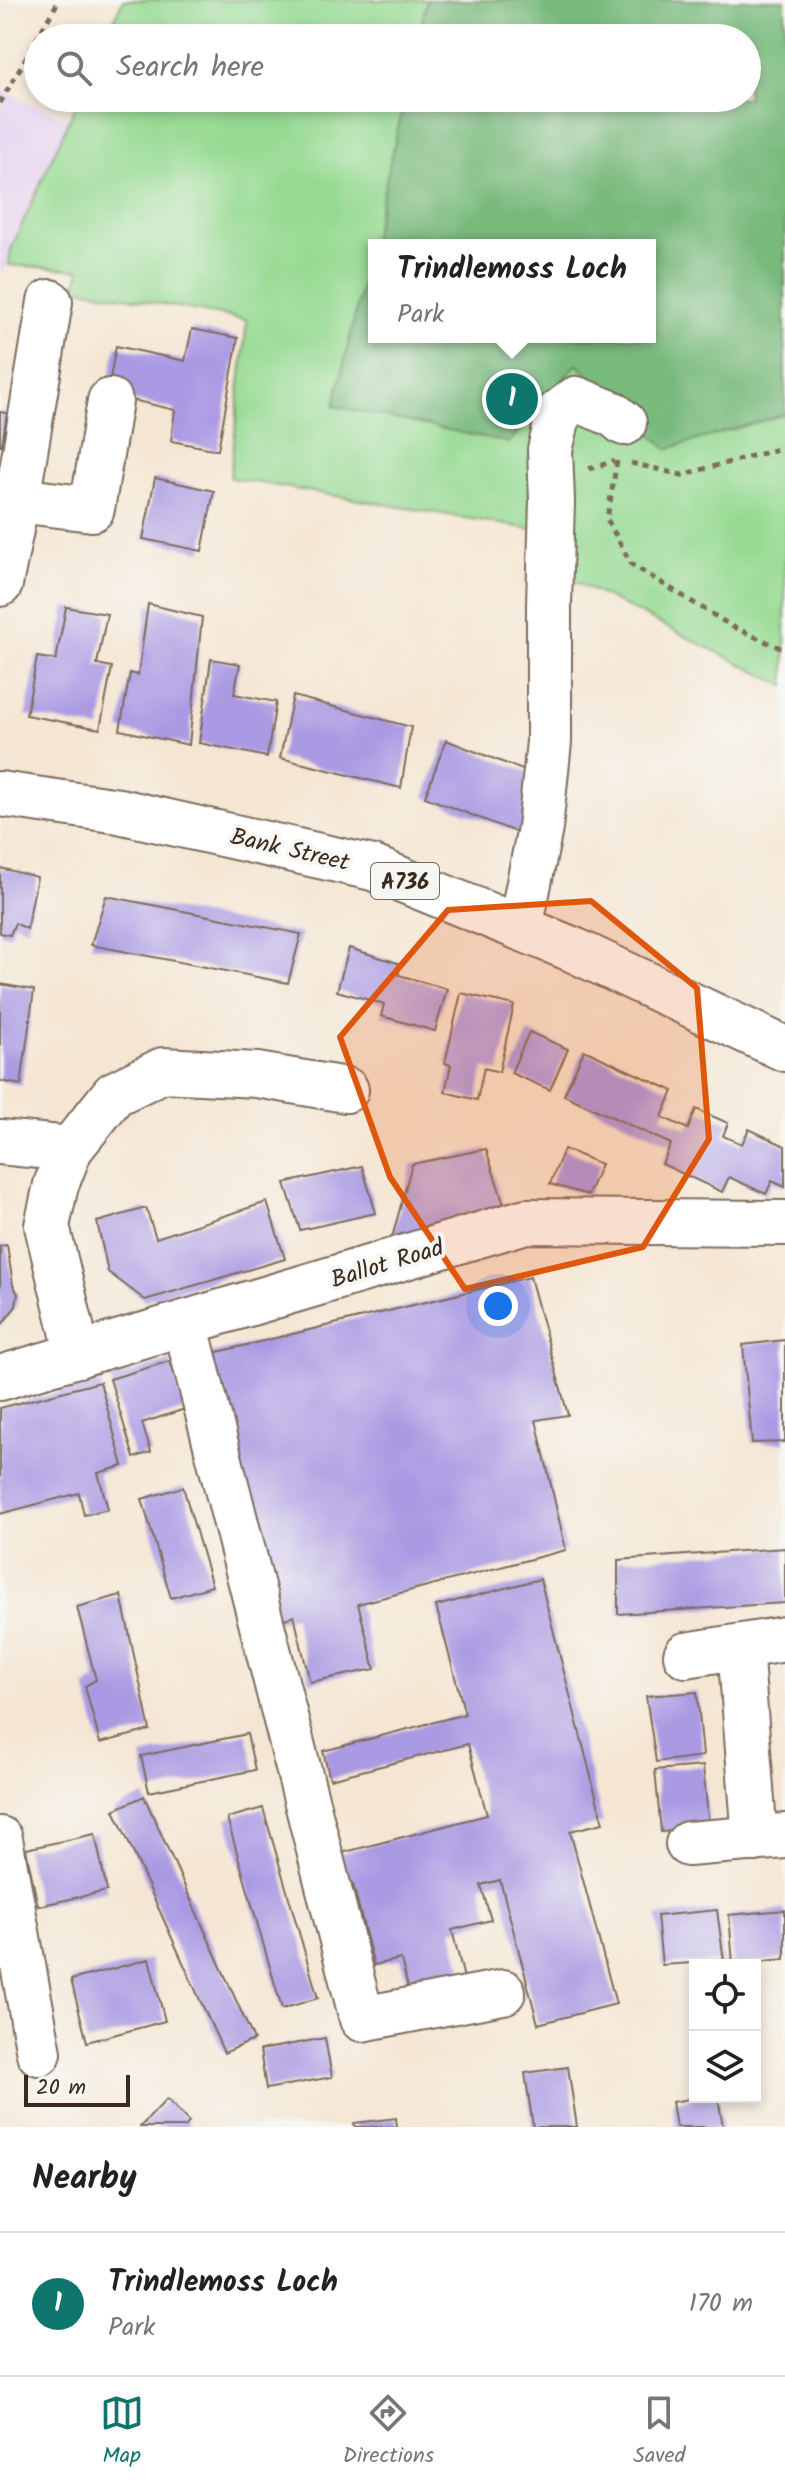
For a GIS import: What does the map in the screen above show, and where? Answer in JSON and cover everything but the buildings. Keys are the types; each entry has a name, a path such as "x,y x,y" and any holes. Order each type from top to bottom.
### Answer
{"street":[{"path":"0,584 50,302"},
{"path":"520,928 540,828 549,742 550,450 559,412 576,399 613,414 621,442"},
{"path":"17,500 92,509 110,401"},
{"name":"Bank Street","path":"0,794 119,811 373,868 574,950 785,1049"},
{"path":"78,1355 47,1226 56,1185 70,1149 114,1094 163,1070 257,1075 346,1090"},
{"path":"0,1142 70,1149"},
{"name":"Ballot Road","path":"0,1378 526,1221 785,1223"},
{"path":"185,1323 362,2019 503,1992"},
{"path":"686,1655 785,1639"},
{"path":"688,1844 770,1838 740,1647"},
{"path":"0,1839 39,2053"}],"path":[{"path":"45,24 59,0"},
{"path":"0,103 24,61"},
{"path":"621,442 682,475 785,447"},
{"path":"551,482 621,442"},
{"path":"621,442 607,519 631,564 733,627 785,650"}],"highlighted area":[{"path":"591,901 697,988 709,1139 643,1247 465,1289 390,1177 340,1037 448,910"}],"shaded area":[{"path":"0,90 24,100 24,112 51,112 69,120 11,249 9,265 0,273"}],"green space":[{"path":"123,0 785,0 785,686 570,579 542,531 230,478 247,320 76,288 80,270 9,265 11,249 73,112 761,112 761,24 112,24"},
{"path":"427,0 785,0 785,414 667,449 577,364 509,443 334,406 368,259 368,343 656,343 656,239 372,239 402,112 761,112 761,24 421,24"}],"place":[{"name":"Trindlemoss Loch","path":"512,399"}]}
